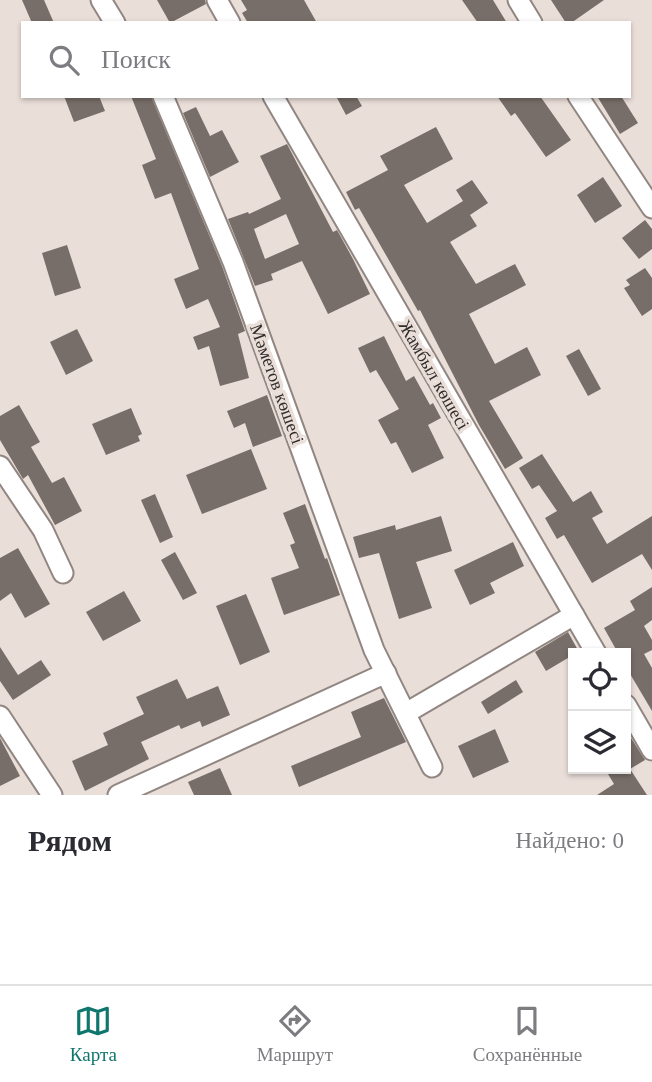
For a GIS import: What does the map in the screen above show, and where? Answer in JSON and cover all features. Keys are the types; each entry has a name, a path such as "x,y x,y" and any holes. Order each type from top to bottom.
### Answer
{"street":[{"path":"101,0 114,21"},
{"path":"217,0 229,21"},
{"path":"518,0 531,21"},
{"name":"Мәметов көшесі","path":"164,98 233,261 374,650 432,767"},
{"name":"Жамбыл көшесі","path":"274,98 593,648"},
{"path":"579,98 652,208"},
{"path":"0,466 43,530 63,573"},
{"path":"406,713 574,615"},
{"path":"118,795 386,673"},
{"path":"629,711 652,750"},
{"path":"0,716 52,795"}],"building":[{"path":"22,0 44,0 53,21 31,21"},
{"path":"157,0 205,0 206,4 169,21"},
{"path":"241,0 304,0 316,21 247,21 242,13 247,10"},
{"path":"462,0 493,0 506,21 477,21"},
{"path":"551,0 604,0 574,21 565,21"},
{"path":"65,98 100,98 105,111 74,122"},
{"path":"132,98 152,98 222,266 245,331 238,334 249,378 220,386 209,346 198,350 193,337 220,327 208,299 186,309 174,279 199,269 171,193 155,199 142,165 156,159"},
{"path":"337,98 357,98 362,106 346,115"},
{"path":"498,98 541,98 571,140 546,157 515,113 511,116"},
{"path":"598,98 622,98 638,123 620,134"},
{"path":"196,107 210,136 222,130 239,162 210,177 183,113"},
{"path":"436,127 453,159 404,185 427,223 463,201 456,190 472,180 488,203 470,215 477,226 450,242 476,284 515,264 526,285 469,314 495,364 527,347 541,375 489,401 523,458 505,469 479,425 420,310 418,311 359,208 355,210 346,192 388,170 380,156"},
{"path":"287,144 333,232 337,230 370,294 328,314 302,261 271,274 273,280 255,286 228,219 248,212 249,214 281,199 260,156","holes":["286,214 299,244 265,259 254,229"]},
{"path":"603,177 622,206 595,223 577,195"},
{"path":"645,220 652,229 652,249 639,259 622,238"},
{"path":"67,245 81,288 55,296 42,253"},
{"path":"645,268 652,278 652,309 642,316 624,288 630,285 626,280"},
{"path":"77,329 93,361 66,375 50,342"},
{"path":"384,336 406,381 414,376 430,405 433,403 441,418 428,425 444,458 412,473 396,442 391,444 378,420 399,409 376,370 370,373 358,348"},
{"path":"579,349 601,389 588,396 566,356"},
{"path":"267,395 282,436 253,447 245,423 234,428 227,411"},
{"path":"19,405 40,442 31,447 52,483 64,477 82,511 55,525 28,475 23,479 0,440 0,416"},
{"path":"131,408 142,434 138,436 140,441 106,455 92,424"},
{"path":"251,449 267,489 202,514 186,475"},
{"path":"542,454 573,502 591,491 603,512 592,518 607,544 652,516 652,570 642,554 592,583 564,535 557,539 545,518 557,511 539,485 532,489 519,468"},
{"path":"155,494 173,537 160,543 141,500"},
{"path":"305,504 340,595 284,615 271,578 299,568 290,545 295,543 283,513"},
{"path":"441,516 452,551 416,562 432,608 399,619 379,553 359,558 353,537 395,525 396,530"},
{"path":"513,542 524,566 490,583 495,593 470,605 454,570"},
{"path":"18,548 50,604 25,618 11,593 0,601 0,558"},
{"path":"175,552 197,593 183,600 161,560"},
{"path":"652,587 652,620 644,626 652,640 652,650 644,654 652,668 652,711 631,675 631,648 615,648 604,628 635,610 630,601"},
{"path":"124,591 141,621 103,641 86,612"},
{"path":"246,594 270,652 240,665 216,606"},
{"path":"568,632 577,648 568,648 568,658 546,671 535,652"},
{"path":"0,647 18,675 41,660 51,675 13,700 0,681"},
{"path":"177,679 187,699 218,686 230,715 202,727 200,721 181,729 179,725 141,742 149,759 85,791 72,761 108,745 103,733 144,714 136,697"},
{"path":"516,680 523,692 488,714 481,702"},
{"path":"384,698 406,742 299,787 291,766 361,737 351,712"},
{"path":"495,729 509,762 473,778 458,746"},
{"path":"0,738 20,776 0,786"},
{"path":"631,738 645,760 631,768"},
{"path":"220,768 232,795 194,795 188,782"},
{"path":"631,771 647,795 597,795 614,784 608,774 631,774"}]}
